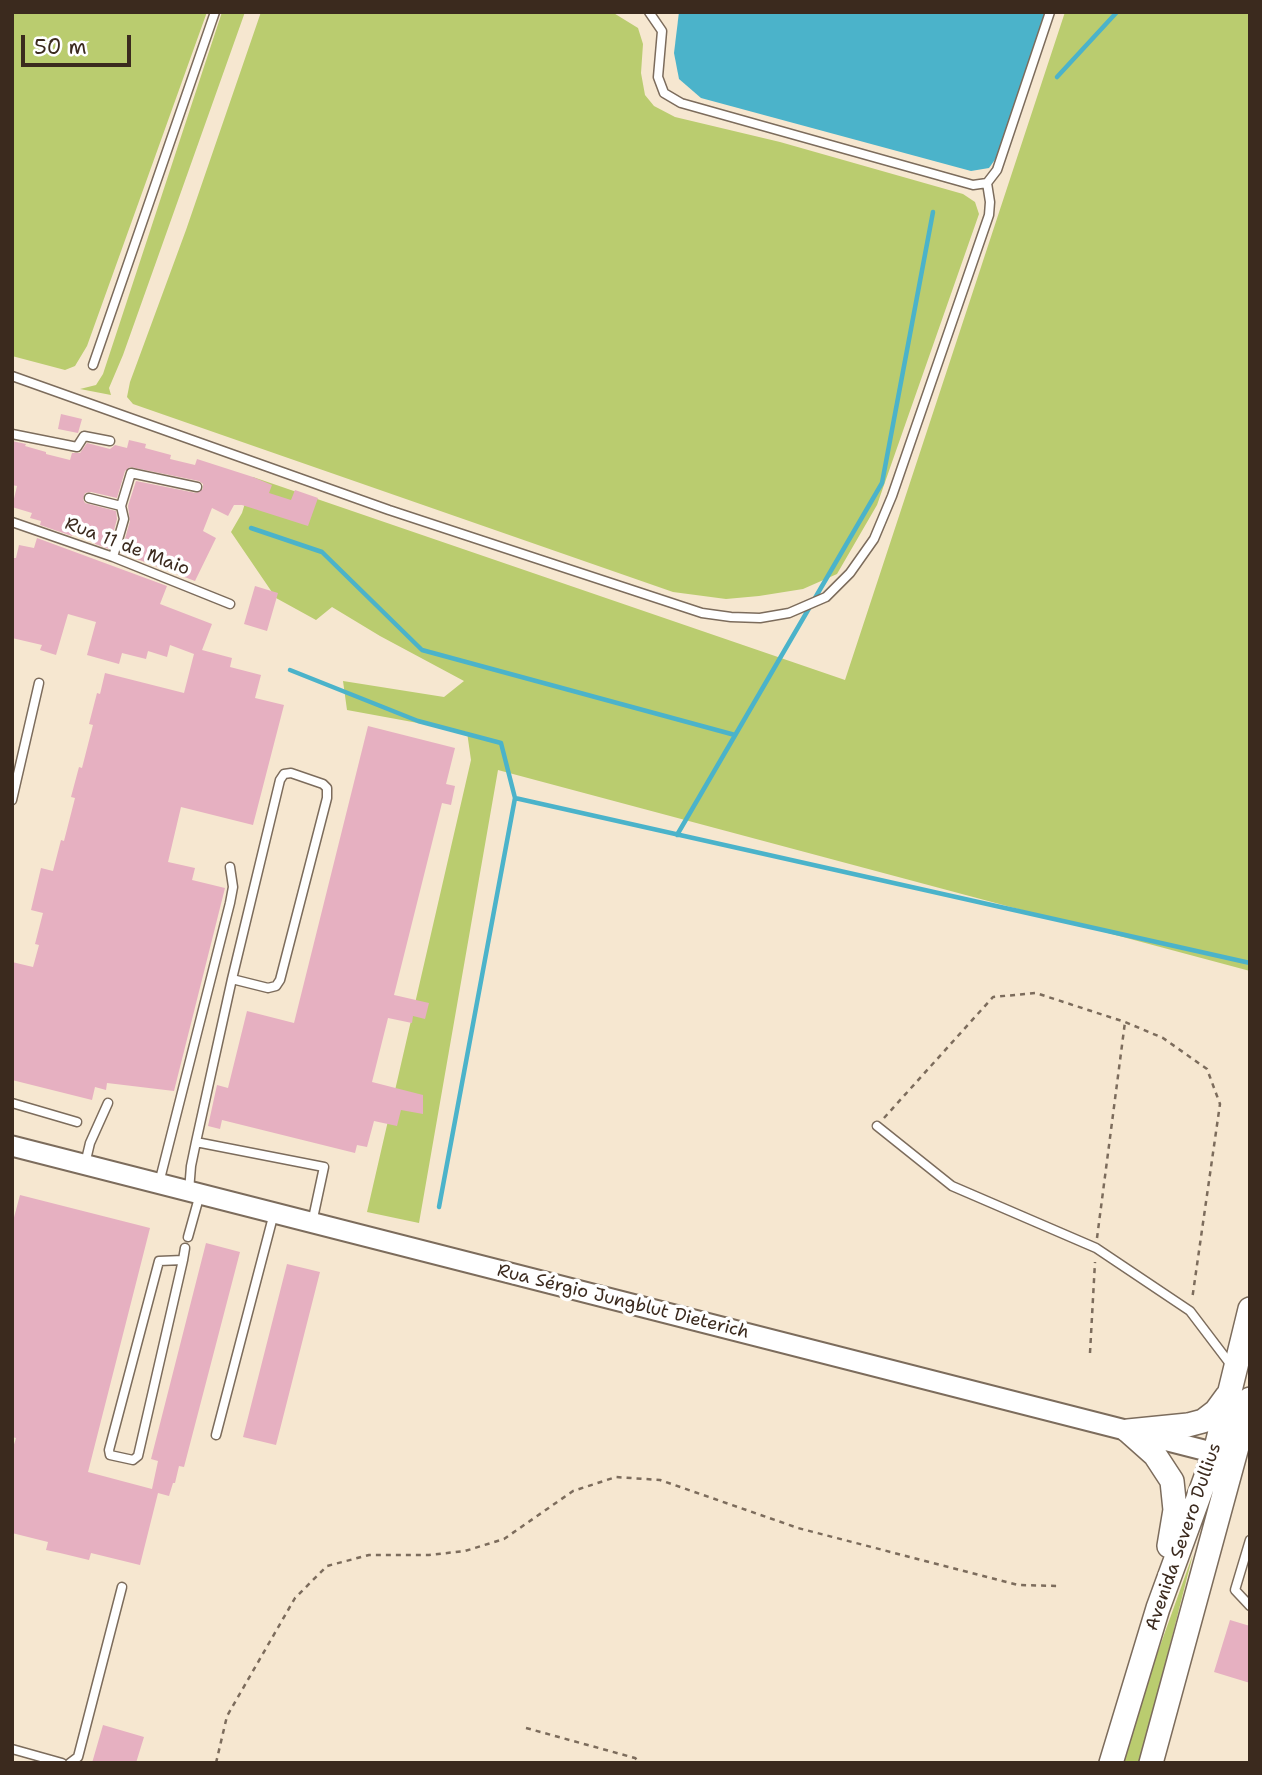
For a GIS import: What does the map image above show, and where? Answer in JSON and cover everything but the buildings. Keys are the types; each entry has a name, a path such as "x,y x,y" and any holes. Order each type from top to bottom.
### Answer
{"main road":[{"name":"Avenida Severo Dullius","path":"1151,1763 1240,1396 1235,1370 1250,1309"},
{"path":"1128,1431 1203,1421 1240,1396"},
{"path":"1128,1431 1165,1468 1172,1480 1175,1494 1175,1510 1158,1608"},
{"name":"Avenida Severo Dullius","path":"1111,1763 1158,1608 1225,1455"}],"street":[{"name":"Rua Sérgio Jungblut Dieterich","path":"12,1146 1225,1455"}],"lane":[{"path":"93,365 215,12"},
{"path":"649,12 662,31 658,77 664,93 681,103 972,185 987,183 997,170 1050,12"},
{"path":"12,376 389,510 702,613 760,618 789,613 827,597 850,573 874,539 892,496 989,215 987,183"},
{"path":"12,434 78,447 84,436 110,442"},
{"path":"113,557 124,519 121,506 131,473 197,487"},
{"path":"89,498 121,506"},
{"name":"Rua 11 de Maio","path":"12,522 113,557 230,604"},
{"path":"12,800 39,683"},
{"path":"188,1237 195,1193 191,1166 232,979 279,780 284,774 291,773 323,784 327,788 327,798 281,980 276,986 268,988 232,979"},
{"path":"159,1183 230,903 233,887 230,867"},
{"path":"12,1103 78,1122"},
{"path":"85,1164 90,1143 108,1103"},
{"path":"877,1126 952,1186 1096,1248 1190,1311 1235,1370"},
{"path":"196,1142 324,1167 312,1223"},
{"path":"216,1435 274,1213"},
{"path":"183,1260 159,1261 109,1450 110,1455 133,1460 138,1456 186,1248"},
{"path":"1250,1540 1235,1590 1250,1606"},
{"path":"70,1763 78,1757 122,1587"},
{"path":"12,1749 62,1763"}],"path":[{"path":"877,1126 993,997 1036,993 1125,1022 1163,1038 1207,1069 1220,1104 1190,1311"},
{"path":"1090,1353 1096,1248 1125,1022"},
{"path":"216,1763 227,1716 295,1598 327,1566 369,1555 429,1555 465,1551 504,1539 573,1492 616,1478 660,1480 798,1528 1018,1585 1061,1586"},
{"path":"526,1728 635,1758 641,1763"}],"green space":[{"path":"12,12 207,12 87,346 75,366 65,370 12,356"},
{"path":"222,12 245,12 109,388 111,395 80,389 96,385 103,374"},
{"path":"261,12 612,12 638,28 643,44 641,73 645,95 654,106 675,117 780,142 963,194 975,202 979,214 877,505 837,574 803,589 759,596 726,599 673,592 133,404 127,397 130,382"},
{"path":"1065,12 1250,12 1250,971 498,770 419,1223 367,1212 471,760 467,732 347,710 343,681 444,697 464,681 332,607 316,620 276,598 231,532 242,513 253,477 845,680"},
{"path":"1193,1554 1140,1763 1119,1763 1127,1738"}],"water":[{"path":"679,12 1046,12 999,154 989,168 971,171 701,98 679,79 674,53"}],"waterway":[{"path":"1057,77 1117,12"},
{"path":"677,835 882,483 933,212"},
{"path":"251,528 322,552 422,650 735,735"},
{"path":"290,670 418,721 501,743 515,798"},
{"path":"439,1207 515,798 1250,963"}]}
